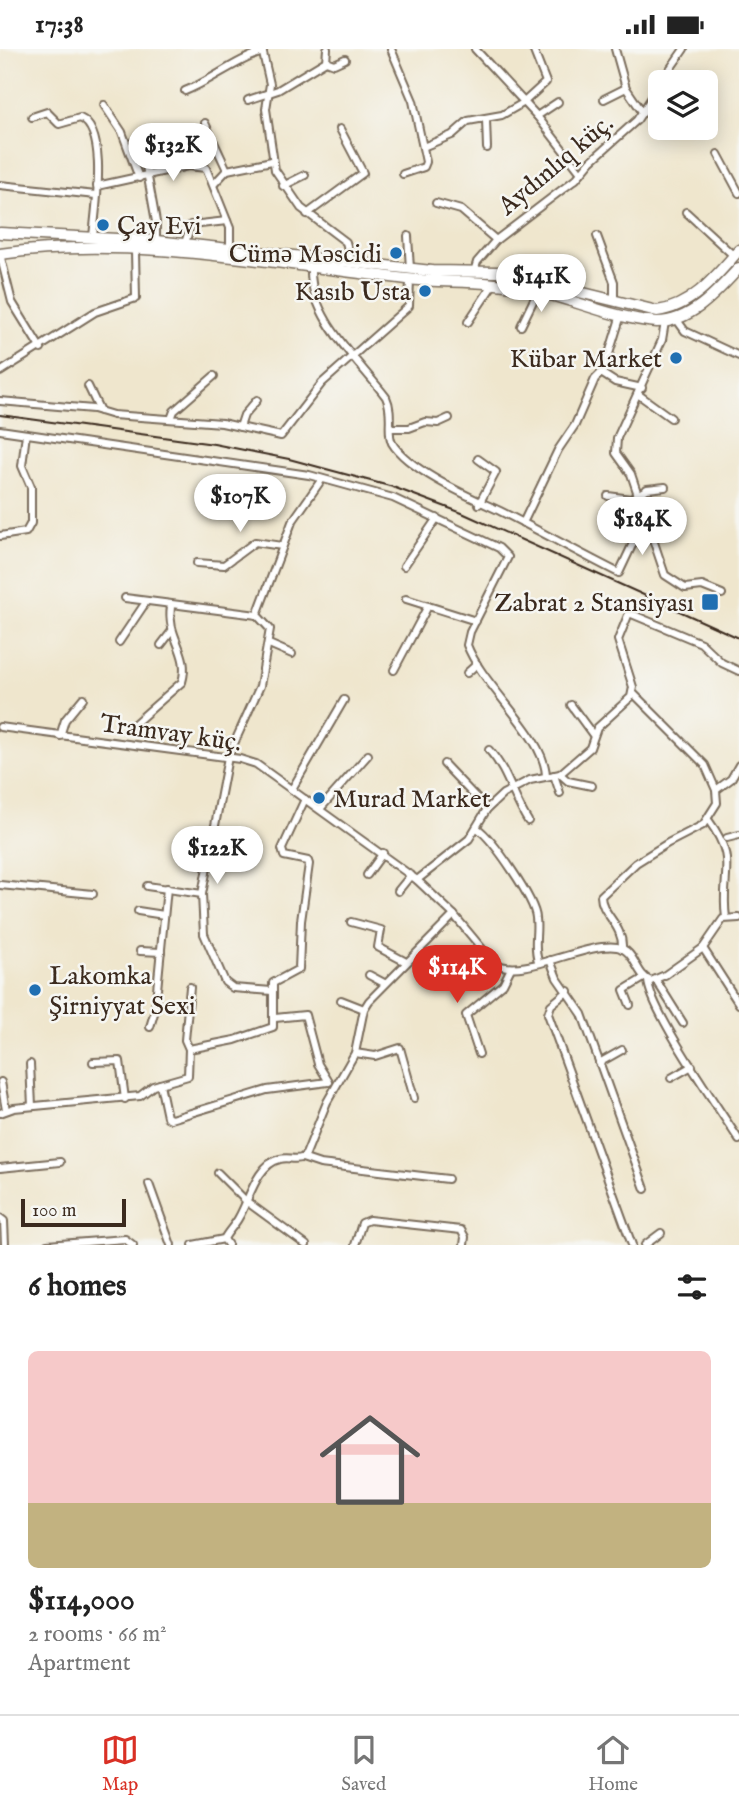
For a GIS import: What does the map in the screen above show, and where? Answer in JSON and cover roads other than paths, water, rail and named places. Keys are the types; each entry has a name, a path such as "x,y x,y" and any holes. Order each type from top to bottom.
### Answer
{"main road":[{"path":"0,233 185,243 351,261 410,274 494,283 538,291 621,315 665,322 677,320 709,298 739,268"},
{"path":"0,254 50,248 93,249 349,272 474,272 522,276 649,311 674,308 708,284 737,253"},
{"path":"349,272 351,261"}],"street":[{"path":"326,61 327,49"},
{"path":"391,49 413,101 426,165 403,174"},
{"path":"475,49 537,116 581,173"},
{"path":"422,147 452,135 468,121 486,119 523,103 546,82 533,49"},
{"path":"615,49 626,88 643,113"},
{"name":"Aydınlıq küç.","path":"670,70 684,49"},
{"path":"185,91 263,50 270,94 266,109 272,161 283,185 307,214 346,242 351,261"},
{"path":"326,61 334,64 345,59"},
{"path":"248,100 270,94 326,61"},
{"path":"604,99 626,88"},
{"path":"537,116 558,102"},
{"path":"104,104 122,132 139,179"},
{"name":"Aydınlıq küç.","path":"474,272 477,262 496,240 581,173 648,106"},
{"path":"32,117 47,112 59,124 85,119 99,155 93,237"},
{"path":"486,119 488,148"},
{"path":"205,123 227,170"},
{"path":"307,214 363,173 340,129"},
{"path":"152,145 144,155 156,222 156,241"},
{"path":"719,154 739,193"},
{"path":"214,184 227,170 272,161"},
{"path":"97,186 199,166 209,171 214,184 231,235 230,248"},
{"path":"283,185 305,175"},
{"path":"0,185 96,195"},
{"path":"436,203 461,210 496,240"},
{"path":"686,212 737,253"},
{"path":"185,243 191,225 227,221"},
{"path":"0,401 240,427 277,436 284,434 314,393 411,304 408,236"},
{"path":"597,236 614,282 614,302"},
{"path":"0,372 41,349 95,312 136,298 135,251"},
{"path":"0,254 12,302 41,349"},
{"path":"311,268 312,285 321,310 386,397 392,413 390,428 393,446 479,504 523,523 619,573 640,531 647,526"},
{"path":"468,322 494,283"},
{"path":"521,325 538,291"},
{"path":"523,523 558,450 571,432 593,384 601,373 621,315"},
{"path":"677,320 685,331 739,356"},
{"path":"665,322 662,340 615,446 617,458 631,474 647,526 670,580 685,588 702,586 722,594"},
{"path":"601,373 615,382 642,388"},
{"path":"170,419 174,411 214,376"},
{"path":"88,386 100,411"},
{"path":"639,395 671,418"},
{"path":"240,427 244,415 257,400"},
{"path":"390,428 409,428 425,422 438,423 449,418"},
{"path":"0,430 322,479 393,498 508,555 467,645 477,664 538,750 553,774 560,793"},
{"path":"0,536 26,532 31,523 31,481 22,466 26,433"},
{"path":"478,459 496,472 479,504"},
{"path":"257,615 292,522 322,479"},
{"path":"608,496 622,500 638,496 648,489 665,487"},
{"path":"404,566 437,518"},
{"path":"197,563 225,565 255,542 282,546"},
{"path":"125,598 257,615 268,624 269,644 260,685 228,757 202,894 204,934 225,982 233,988 272,991"},
{"path":"406,599 476,621"},
{"path":"118,642 145,602"},
{"path":"132,726 182,682 184,659 171,632 172,605"},
{"path":"394,670 428,606"},
{"path":"739,671 722,663 701,643 629,613 621,628 619,647 633,693 705,765 716,790 717,803 709,821 636,863 601,896 601,902 617,924 622,949 646,979 650,994 739,1140"},
{"path":"161,645 171,632"},
{"path":"269,644 292,654"},
{"path":"467,673 477,664"},
{"path":"398,891 469,839 487,809 511,789 553,774 590,748 597,728 627,702 633,693"},
{"path":"60,736 65,720 83,698"},
{"path":"292,789 344,700"},
{"path":"571,705 587,732 593,735"},
{"name":"Tramvay küç.","path":"0,727 228,757 256,764 414,877 454,915 494,963 510,969"},
{"path":"489,750 505,772 528,821"},
{"path":"320,809 368,755"},
{"path":"444,764 487,809"},
{"path":"716,790 731,779 739,765"},
{"path":"553,774 568,781 592,786"},
{"path":"189,1049 270,1029 275,1019 272,991 277,979 295,974 299,969 301,921 310,864 281,853 305,799"},
{"path":"709,821 727,838 732,860 726,918"},
{"path":"477,828 495,845 535,911 535,950 538,961"},
{"path":"727,838 739,835"},
{"path":"367,875 383,853"},
{"path":"0,885 93,894"},
{"path":"147,886 202,894"},
{"path":"150,1027 155,1010 167,888"},
{"path":"138,911 164,915"},
{"path":"302,1158 336,1085 355,1053 364,1009 384,983 454,915"},
{"path":"630,1005 624,990 646,979 656,980 703,948 718,923 726,918 739,918"},
{"path":"351,922 381,930 379,947 406,962"},
{"path":"479,1054 466,1015 503,983 510,969 604,948 622,949"},
{"path":"703,948 739,1004"},
{"path":"140,951 161,953"},
{"path":"550,960 557,978 582,1014 645,1189"},
{"path":"369,975 384,983"},
{"path":"656,980 683,1023"},
{"path":"1,1082 3,1111 140,1096 148,1088 188,1076 189,1049 185,1040 190,988"},
{"path":"568,991 551,1005 548,1014 632,1245"},
{"path":"341,1000 364,1009"},
{"path":"275,1019 305,1015 318,1064 328,1081 336,1085"},
{"path":"355,1053 375,1056 400,1048 414,1098"},
{"path":"599,1063 622,1050"},
{"path":"93,1062 120,1061 125,1098"},
{"path":"30,1064 32,1106"},
{"path":"671,1078 692,1066"},
{"path":"160,1084 167,1117 172,1119 240,1096 328,1081"},
{"path":"193,1245 226,1242 246,1201 271,1163 278,1159 302,1158 320,1164 448,1179"},
{"path":"0,1168 60,1162"},
{"path":"218,1173 246,1201 306,1245"},
{"path":"149,1184 171,1245"},
{"path":"0,1218 4,1221 5,1245"},
{"path":"355,1245 362,1223 369,1220 461,1230 465,1237 464,1245"},
{"path":"645,1245 661,1233"},
{"path":"47,1245 125,1238 133,1245"}],"railway":[{"path":"0,415 214,444 289,459 393,487 462,513 739,638"}],"place":[{"name":"Çay Evi","path":"103,225"},
{"name":"Cümə Məscidi","path":"396,253"},
{"name":"Kasıb Usta","path":"425,291"},
{"name":"Kübar Market","path":"676,358"},
{"name":"Zabrat 2 Stansiyası","path":"710,602"},
{"name":"Murad Market","path":"319,798"},
{"name":"Lakomka Şirniyyat Sexi","path":"35,990"}]}
